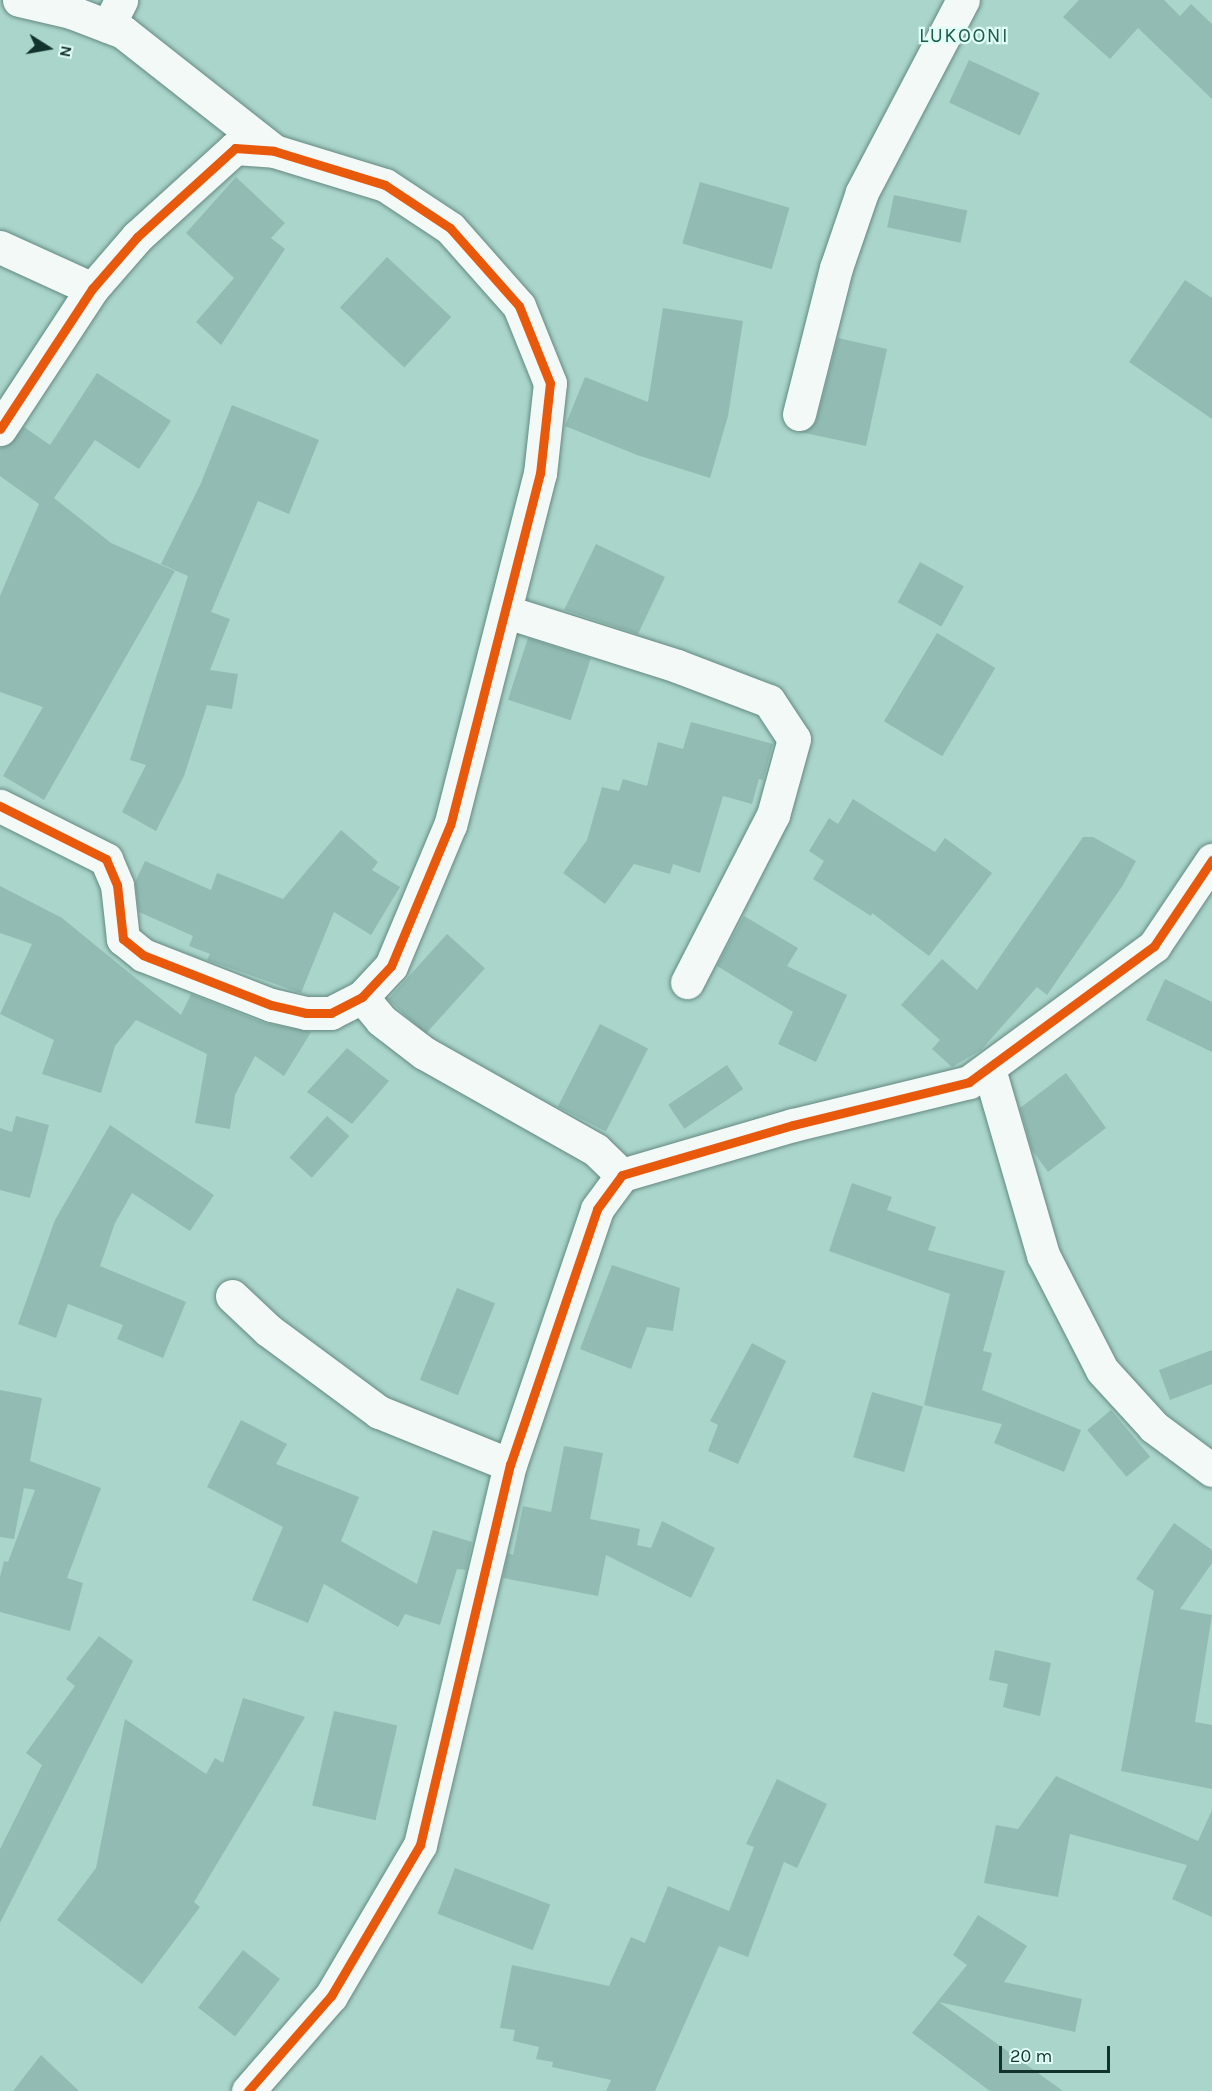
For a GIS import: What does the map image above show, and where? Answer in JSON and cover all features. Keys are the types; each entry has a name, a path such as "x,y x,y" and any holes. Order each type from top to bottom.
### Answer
{"street":[{"path":"19,0 71,12 115,13 123,32 274,151"},
{"path":"799,414 836,268 862,192 963,0"},
{"path":"0,429 92,289 137,237 211,166 235,148 274,151 385,184 450,228 519,306 550,382 540,472 507,612 450,825 391,966 362,997 331,1013 306,1012 271,1005 143,955 123,939 117,885 106,858 0,806"},
{"path":"0,247 92,289"},
{"path":"507,612 677,666 769,701 794,739 773,815 687,982"},
{"path":"248,2091 331,1996 420,1845 510,1465 597,1209 622,1175 793,1125 969,1082 1154,946 1212,860"},
{"path":"362,997 381,1020 424,1053 596,1149 622,1175"},
{"path":"989,1069 1043,1255 1102,1370 1154,1427 1212,1470"},
{"path":"232,1296 268,1330 379,1412 510,1465"}],"building":[{"path":"1079,0 1164,0 1180,16 1191,4 1212,24 1212,99 1138,28 1110,59 1063,17"},
{"path":"969,60 1040,93 1020,136 949,103"},
{"path":"236,177 285,223 271,238 285,249 221,345 196,322 234,278 186,233"},
{"path":"700,182 789,208 772,269 682,244"},
{"path":"894,195 967,211 960,243 887,227"},
{"path":"387,257 451,317 404,367 340,307"},
{"path":"1185,280 1212,298 1212,419 1129,362"},
{"path":"663,308 743,321 728,416 710,478 637,455 565,426 585,377 648,402"},
{"path":"838,338 887,349 866,446 800,432 812,427 817,419"},
{"path":"97,373 171,421 139,469 95,440 54,498 111,543 175,571 44,800 3,776 43,707 0,692 0,596 39,504 0,476 0,448 9,445 24,427 50,445"},
{"path":"232,405 319,440 289,514 258,501 211,612 230,619 210,670 238,674 232,709 207,705 184,776 156,831 122,812 146,765 130,760 188,576 161,564 201,483"},
{"path":"596,544 665,577 638,634 564,610"},
{"path":"920,562 964,586 941,626 898,602"},
{"path":"937,633 995,668 942,756 884,721"},
{"path":"528,638 591,658 571,720 508,700"},
{"path":"691,722 773,744 763,780 759,779 752,804 723,796 700,873 673,864 670,874 634,864 605,904 563,873 587,840 602,787 619,791 623,779 647,786 658,742 683,749"},
{"path":"853,799 935,852 945,838 992,873 929,956 872,913 871,916 813,879 824,861 809,851 829,818 838,824"},
{"path":"341,830 378,862 372,870 400,887 371,935 334,912 301,993 207,960 210,954 189,946 193,936 139,912 135,882 145,861 211,890 217,873 283,899"},
{"path":"1083,837 1093,837 1136,861 1123,885 1047,995 1037,987 981,1050 952,1067 932,1049 940,1040 901,1005 942,959 977,990"},
{"path":"0,886 62,918 181,1015 191,994 264,1023 311,1032 284,1076 255,1056 235,1095 230,1129 195,1123 207,1054 136,1020 115,1046 101,1093 42,1074 54,1040 0,1014 32,944 0,933"},
{"path":"744,916 798,948 787,966 847,995 816,1062 778,1044 793,1012 717,966"},
{"path":"447,934 485,968 426,1034 388,999"},
{"path":"1165,979 1212,1002 1212,1052 1146,1020"},
{"path":"600,1024 648,1049 606,1131 558,1107"},
{"path":"347,1048 389,1081 352,1124 307,1092"},
{"path":"727,1065 743,1089 684,1129 668,1105"},
{"path":"1066,1073 1106,1128 1048,1172 1032,1150 1020,1108"},
{"path":"16,1116 49,1125 30,1198 0,1190 0,1128 12,1132"},
{"path":"327,1116 349,1136 312,1178 290,1158"},
{"path":"110,1125 214,1195 190,1231 132,1193 115,1223 100,1266 186,1302 163,1358 117,1339 123,1325 68,1304 56,1338 18,1324 55,1220"},
{"path":"852,1183 892,1197 887,1210 936,1227 928,1250 1005,1271 983,1351 992,1353 982,1390 1081,1430 1064,1472 994,1443 1002,1424 924,1405 950,1294 829,1251"},
{"path":"612,1265 680,1288 673,1331 647,1327 631,1369 580,1349"},
{"path":"457,1288 495,1303 458,1395 420,1380"},
{"path":"752,1343 786,1361 738,1464 708,1451 718,1425 710,1421"},
{"path":"1212,1350 1212,1384 1170,1400 1159,1370"},
{"path":"0,1390 42,1398 30,1461 101,1488 67,1578 83,1583 70,1631 0,1612 0,1577 4,1561 8,1562 35,1490 24,1488 14,1539 0,1537"},
{"path":"872,1392 923,1407 904,1472 853,1457"},
{"path":"1111,1410 1150,1457 1126,1477 1087,1430"},
{"path":"241,1420 287,1444 276,1464 359,1497 341,1541 417,1584 433,1530 472,1542 466,1570 457,1569 440,1625 405,1614 398,1627 324,1584 308,1623 252,1600 283,1527 207,1487"},
{"path":"564,1446 603,1453 590,1519 640,1529 637,1545 651,1548 662,1521 715,1548 691,1598 606,1555 598,1596 503,1578 508,1553 513,1555 523,1506 551,1512"},
{"path":"1174,1523 1212,1550 1212,1563 1180,1609 1212,1615 1195,1722 1212,1725 1212,1789 1121,1771 1154,1591 1136,1579"},
{"path":"99,1636 133,1661 0,1923 0,1849 42,1765 26,1753 75,1686 66,1679"},
{"path":"995,1650 1051,1663 1040,1716 1003,1707 1008,1684 989,1680"},
{"path":"243,1698 305,1717 194,1902 200,1907 142,1984 57,1920 96,1868 125,1719 206,1774 215,1758 223,1763"},
{"path":"334,1711 397,1726 376,1820 312,1806"},
{"path":"1056,1776 1198,1841 1212,1810 1212,1917 1172,1899 1187,1865 1070,1834 1058,1897 984,1883 996,1825 1018,1829"},
{"path":"777,1779 827,1804 797,1868 784,1862 748,1957 719,1946 655,2091 606,2091 611,2080 552,2067 553,2062 536,2059 539,2047 513,2041 515,2030 500,2028 512,1965 609,1986 631,1937 645,1943 668,1886 729,1911 754,1847 746,1844"},
{"path":"455,1868 550,1905 533,1950 437,1914"},
{"path":"978,1915 1027,1946 1004,1982 1082,1999 1075,2032 939,2002 1063,2091 990,2091 912,2033 967,1965 953,1955"},
{"path":"243,1950 280,1979 235,2036 198,2008"},
{"path":"41,2055 79,2091 13,2091"}],"cycle path":[{"path":"0,429 92,289 137,237 235,148 274,151 385,185 450,228 519,306 550,383 540,473 450,825 391,966 362,997 331,1013 306,1013 271,1005 143,955 123,939 117,885 106,859 0,806"},
{"path":"248,2091 331,1996 420,1845 510,1465 597,1209 622,1175 793,1125 969,1082 1154,946 1212,860"}],"district":[{"name":"LUKOONI","path":"964,35"}]}
